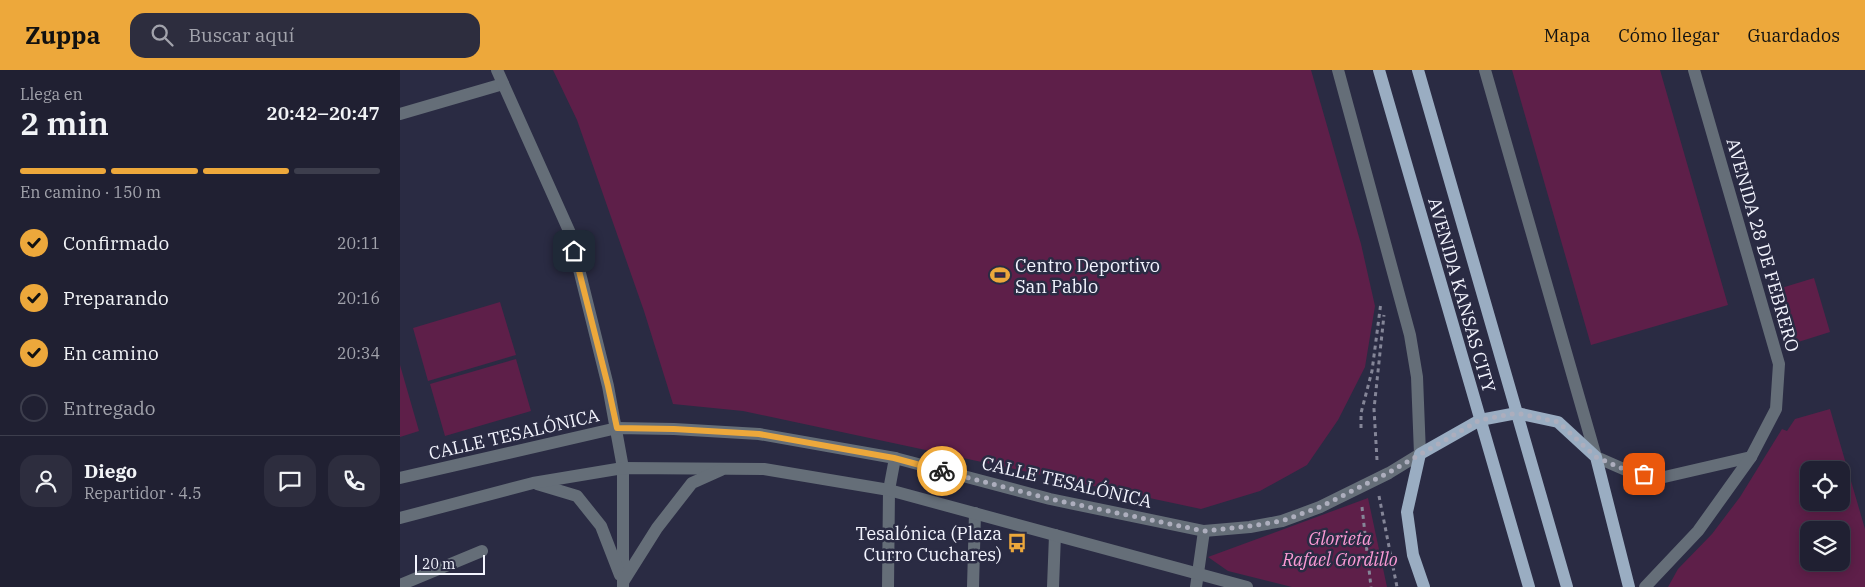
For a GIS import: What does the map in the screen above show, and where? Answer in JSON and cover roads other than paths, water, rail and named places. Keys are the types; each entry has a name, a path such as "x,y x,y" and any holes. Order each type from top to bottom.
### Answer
{"main road":[{"name":"AVENIDA KANSAS CITY","path":"1379,70 1529,587"},
{"name":"AVENIDA KANSAS CITY","path":"1418,70 1567,587"},
{"path":"1424,587 1413,555 1407,512 1420,454 1480,420 1517,413 1558,422 1596,457 1629,587"}],"street":[{"path":"497,70 570,233 608,386 623,468 623,584"},
{"path":"1338,70 1410,335 1417,377 1420,454"},
{"path":"1485,70 1596,457 1628,471 1660,478 1751,457"},
{"name":"AVENIDA 28 DE FEBRERO","path":"1645,587 1698,532 1751,457 1776,409 1779,364 1694,70"},
{"path":"400,114 503,84"},
{"name":"CALLE TESALÓNICA","path":"400,478 617,428 759,434 894,458 1050,499 1204,531 1282,521 1320,507 1378,478 1420,454"},
{"path":"888,587 889,490 894,458"},
{"path":"400,518 533,483 623,468 764,469 889,490 1247,587"},
{"path":"623,584 657,528 692,483 726,468"},
{"path":"533,483 577,496 601,526 623,584"},
{"path":"973,587 975,513"},
{"path":"1196,587 1204,531"},
{"path":"1054,587 1055,535"},
{"path":"400,584 482,552"}],"place":[{"name":"Centro Deportivo San Pablo","path":"1000,275"},
{"name":"Tesalónica (Plaza Curro Cuchares)","path":"1017,543"}],"park label":[{"name":"Glorieta Rafael Gordillo","path":"1340,548"}]}
